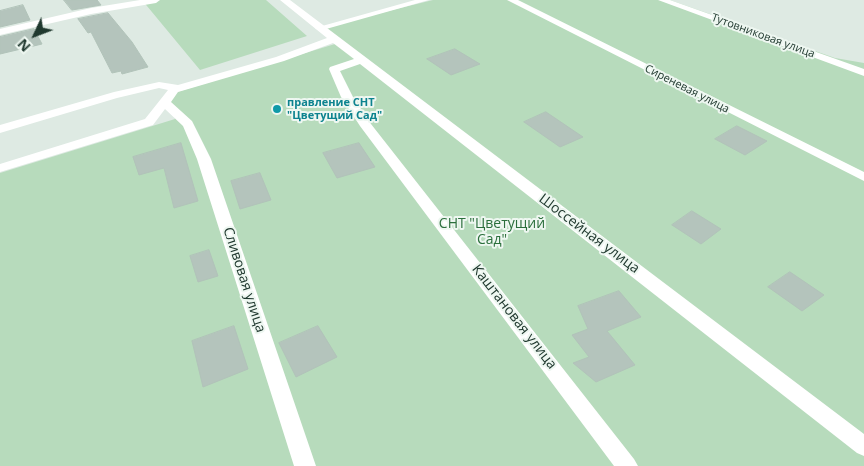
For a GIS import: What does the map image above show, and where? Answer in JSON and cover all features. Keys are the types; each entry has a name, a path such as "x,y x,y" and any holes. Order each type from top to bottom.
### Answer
{"street":[{"name":"Шоссейная улица","path":"284,0 864,446"},
{"name":"Сиреневая улица","path":"511,0 864,177"},
{"name":"Тутовниковая улица","path":"662,0 864,73"},
{"path":"0,32 90,11 152,1"},
{"path":"169,97 334,39"},
{"name":"Каштановая улица","path":"363,60 334,69 347,97 366,126 627,466"},
{"path":"0,130 132,91 158,85 173,87 169,97 149,122 0,168"},
{"name":"Сливовая улица","path":"169,97 188,124 204,159 305,466"}],"lane":[{"path":"316,25 425,0"}],"green space":[{"path":"142,0 266,0 307,36 200,70"},
{"name":"СНТ \"Цветущий Сад\"","path":"433,0 670,0 835,58 864,63 864,466 0,466 0,173 175,119 167,95 335,44 319,28"}],"building":[{"path":"64,0 97,0 101,5 72,10"},
{"path":"23,5 30,20 0,27 0,11"},
{"path":"108,13 132,42 148,67 122,74 121,71 112,73 91,32 88,33 78,19"},
{"path":"34,29 42,44 0,54 0,37"},
{"path":"455,49 480,64 451,75 427,59"},
{"path":"546,112 583,137 560,147 524,122"},
{"path":"737,126 767,141 745,155 715,139"},
{"path":"181,143 198,201 174,208 164,168 139,175 133,157"},
{"path":"359,143 375,167 337,178 323,153"},
{"path":"260,173 271,200 240,209 231,181"},
{"path":"692,211 721,229 701,244 672,225"},
{"path":"209,250 218,276 198,282 190,256"},
{"path":"790,272 824,295 802,311 768,287"},
{"path":"619,291 641,317 607,331 635,365 596,382 573,363 589,357 572,335 588,329 578,306"},
{"path":"234,326 248,369 203,387 192,341"},
{"path":"318,326 337,357 296,377 279,343"}],"place":[{"name":"правление СНТ \"Цветущий Сад\"","path":"277,109"}]}
